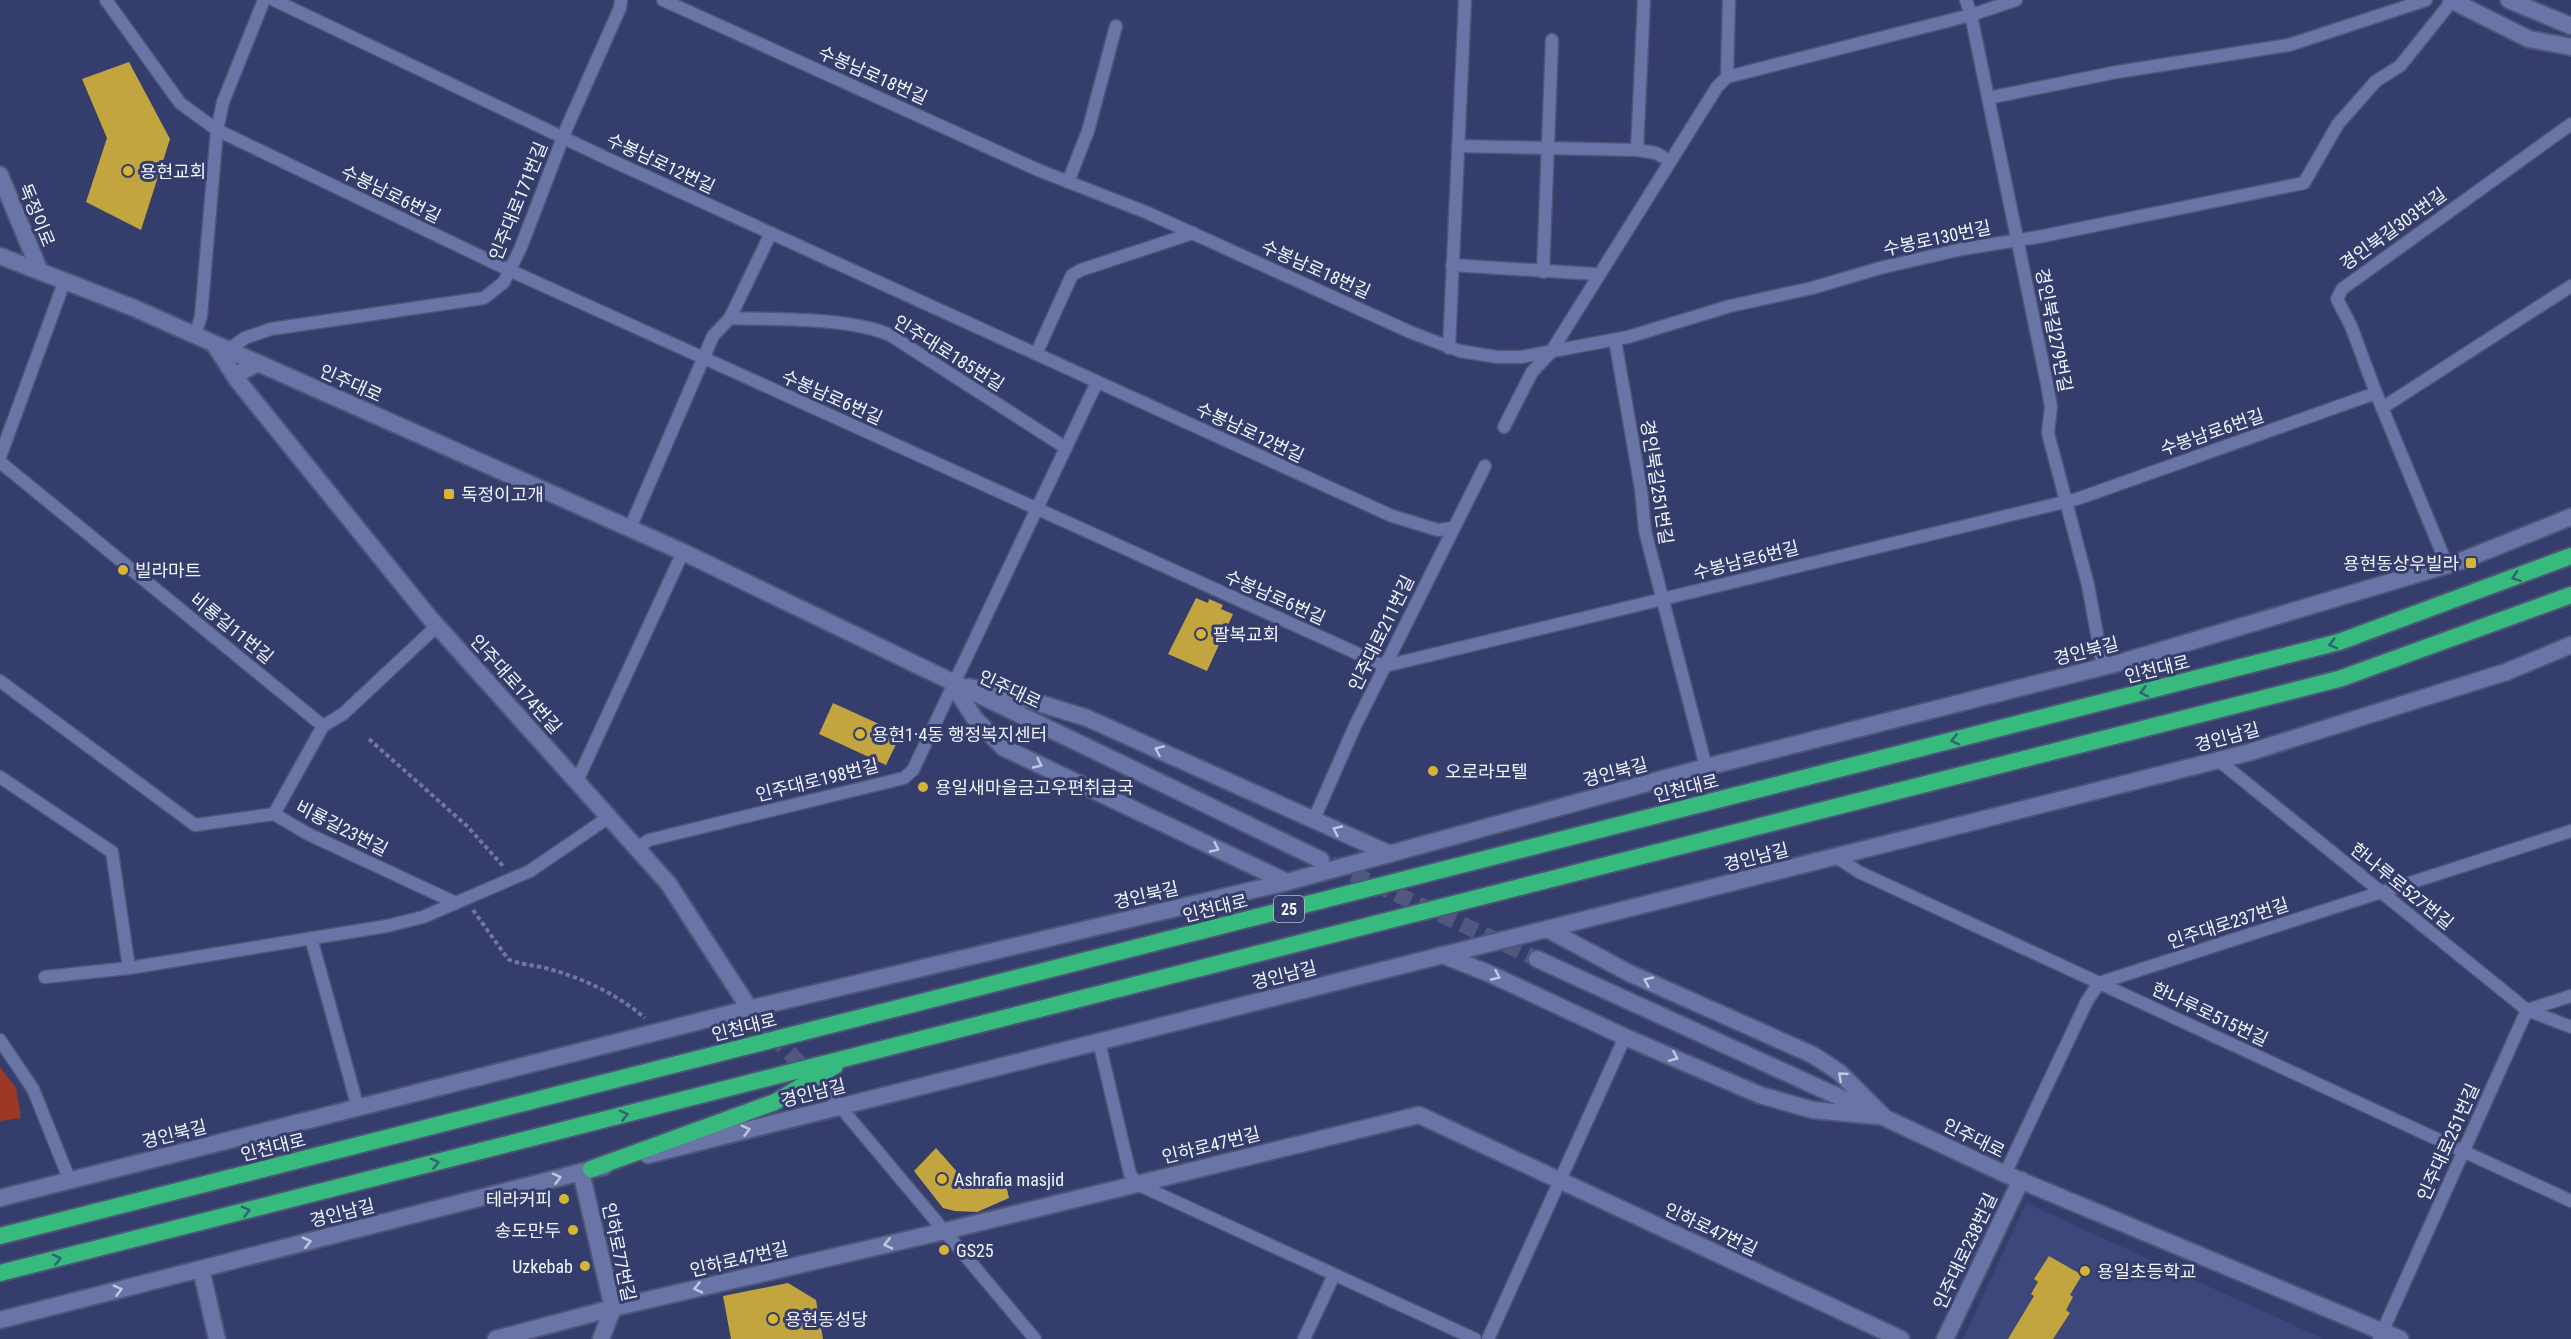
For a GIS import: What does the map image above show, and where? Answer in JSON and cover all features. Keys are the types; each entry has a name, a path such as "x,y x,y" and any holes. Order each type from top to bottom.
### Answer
{"highway":[{"name":"인천대로","path":"0,1236 2339,642 2571,556"},
{"name":"25","path":"0,1273 2339,678 2571,595"},
{"path":"586,1170 775,1102 851,1057"}],"street":[{"path":"2452,0 2529,39 2571,47"},
{"path":"2509,0 2571,26"},
{"name":"독정이로","path":"0,175 39,269"},
{"name":"인주대로","path":"0,256 39,269 195,335 683,552 1322,860"},
{"name":"인주대로174번길","path":"221,347 238,381 437,626 668,883 752,1014"},
{"path":"238,381 241,372 258,363"},
{"name":"경인북길","path":"0,1198 660,1032 752,1014 1287,882 1330,868 1390,854 1706,767 2103,667 2447,565 2571,518"},
{"name":"경인남길","path":"0,1320 586,1170 836,1101 1099,1042 2218,760 2506,672 2571,645"},
{"path":"952,683 1029,700 1087,718 1390,854"},
{"path":"952,683 975,719 1004,748 1287,882"},
{"path":"1547,929 1629,973 1813,1055 1839,1072 1884,1116"},
{"path":"1442,955 1488,972 1625,1037 1760,1095 1813,1110 1884,1116"},
{"name":"인주대로","path":"1537,959 2013,1177 2381,1335 2400,1339"},
{"name":"인하로47번길","path":"496,1339 613,1308 945,1231 1419,1114 1901,1339"},
{"name":"인하로77번길","path":"586,1170 613,1308 601,1339"},
{"name":"인주대로238번길","path":"1945,1339 2013,1177"},
{"path":"201,1269 217,1339"}],"lane":[{"name":"수봉남로6번길","path":"106,0 180,103 217,130 510,270 1385,666 2066,501 2376,393"},
{"path":"195,335 201,316 217,130 224,102 264,0"},
{"name":"수봉남로12번길","path":"274,0 606,158 1392,516 1438,530 1454,528"},
{"name":"인주대로171번길","path":"221,347 271,329 484,298 504,282 521,247 563,136 620,8 621,0"},
{"name":"수봉남로18번길","path":"663,0 1068,182 1193,233 1449,348 1497,357 1521,357 1551,352"},
{"path":"1449,348 1465,0"},
{"path":"1637,150 1644,0"},
{"path":"1727,77 1729,0"},
{"name":"경인북길279번길","path":"1966,0 1989,98 2049,396 2051,407 2048,433 2088,585 2103,667"},
{"path":"1504,427 1532,372 1551,352 1670,160 1717,87 1727,77 1971,15 2016,0"},
{"path":"1989,98 2117,72 2289,45 2426,0"},
{"name":"수봉로130번길","path":"1551,352 1616,340 1730,306 1812,288 1880,268 1962,249 2304,183 2338,124 2376,81 2400,66 2452,0"},
{"path":"1068,182 1088,131 1116,26"},
{"path":"1543,272 1552,40"},
{"name":"경인북길303번길","path":"2447,565 2351,326 2337,299 2342,289 2571,124"},
{"path":"1458,146 1637,150 1656,153 1670,160"},
{"path":"630,528 713,336 730,318 771,233"},
{"path":"1036,354 1072,275 1193,233"},
{"path":"1452,265 1598,276"},
{"path":"0,457 65,280"},
{"path":"2382,408 2571,286"},
{"name":"인주대로185번길","path":"730,318 811,321 872,328 890,335 1066,448"},
{"name":"경인북길251번길","path":"1616,340 1641,489 1645,531 1706,767"},
{"name":"인주대로198번길","path":"637,848 649,840 904,777 913,770 952,683 1097,382"},
{"name":"비룡길11번길","path":"0,462 323,726"},
{"name":"인주대로211번길","path":"1314,819 1355,726 1485,466"},
{"path":"577,782 683,552"},
{"path":"274,814 323,726 343,714 437,626"},
{"name":"비룡길23번길","path":"0,681 195,825 274,814 308,834 456,903"},
{"name":"한나루로527번길","path":"2218,760 2527,1010 2571,1027"},
{"path":"0,777 112,852 129,968"},
{"path":"45,977 129,968 423,917 530,871 609,817"},
{"name":"인주대로237번길","path":"2099,983 2571,831"},
{"name":"한나루로515번길","path":"1836,857 1859,872 2571,1201"},
{"path":"312,938 358,1108"},
{"path":"2013,1177 2087,1001 2099,983"},
{"path":"2527,1010 2571,996"},
{"name":"인주대로251번길","path":"2381,1335 2527,1010"},
{"path":"1488,1339 1625,1037"},
{"path":"0,1040 33,1089 70,1181"},
{"path":"1099,1042 1130,1174 1137,1184 1475,1339"},
{"path":"836,1101 1035,1339"},
{"path":"1304,1339 1334,1275"}],"path":[{"path":"369,739 467,826 515,878"},
{"path":"468,898 473,910 508,959 559,971 610,994 630,1006 660,1032"}],"shaded area":[{"path":"0,1067 16,1088 21,1118 0,1121"},
{"name":"용일초등학교","path":"2026,1203 2324,1339 1963,1339"}],"building":[{"name":"용현교회","path":"129,62 170,139 141,230 86,202 107,138 82,79"},
{"name":"팔복교회","path":"1196,598 1208,603 1209,599 1223,605 1221,609 1233,614 1207,671 1168,654"},
{"name":"용현1·4동 행정복지센터","path":"833,703 901,734 886,765 819,734"},
{"name":"Ashrafia masjid","path":"936,1148 967,1183 1004,1176 1009,1198 977,1212 943,1208 914,1171"},
{"path":"2049,1256 2082,1275 2070,1295 2073,1297 2066,1310 2070,1313 2053,1339 2008,1339 2034,1296 2031,1294 2038,1282 2034,1279"},
{"name":"용현동성당","path":"788,1283 816,1300 823,1339 731,1339 723,1296"}],"tunnel":[{"path":"1331,864 1537,959"},
{"path":"756,1018 832,1097"}],"place":[{"name":"용현교회","path":"128,171"},
{"name":"독정이고개","path":"449,494"},
{"name":"용현동상우빌라","path":"2471,563"},
{"name":"빌라마트","path":"123,570"},
{"name":"팔복교회","path":"1201,634"},
{"name":"용현1·4동 행정복지센터","path":"860,734"},
{"name":"오로라모텔","path":"1433,771"},
{"name":"용일새마을금고우편취급국","path":"923,787"},
{"name":"Ashrafia masjid","path":"942,1179"},
{"name":"테라커피","path":"564,1199"},
{"name":"송도만두","path":"573,1230"},
{"name":"GS25","path":"944,1250"},
{"name":"Uzkebab","path":"585,1266"},
{"name":"용일초등학교","path":"2085,1271"},
{"name":"용현동성당","path":"773,1319"}]}
